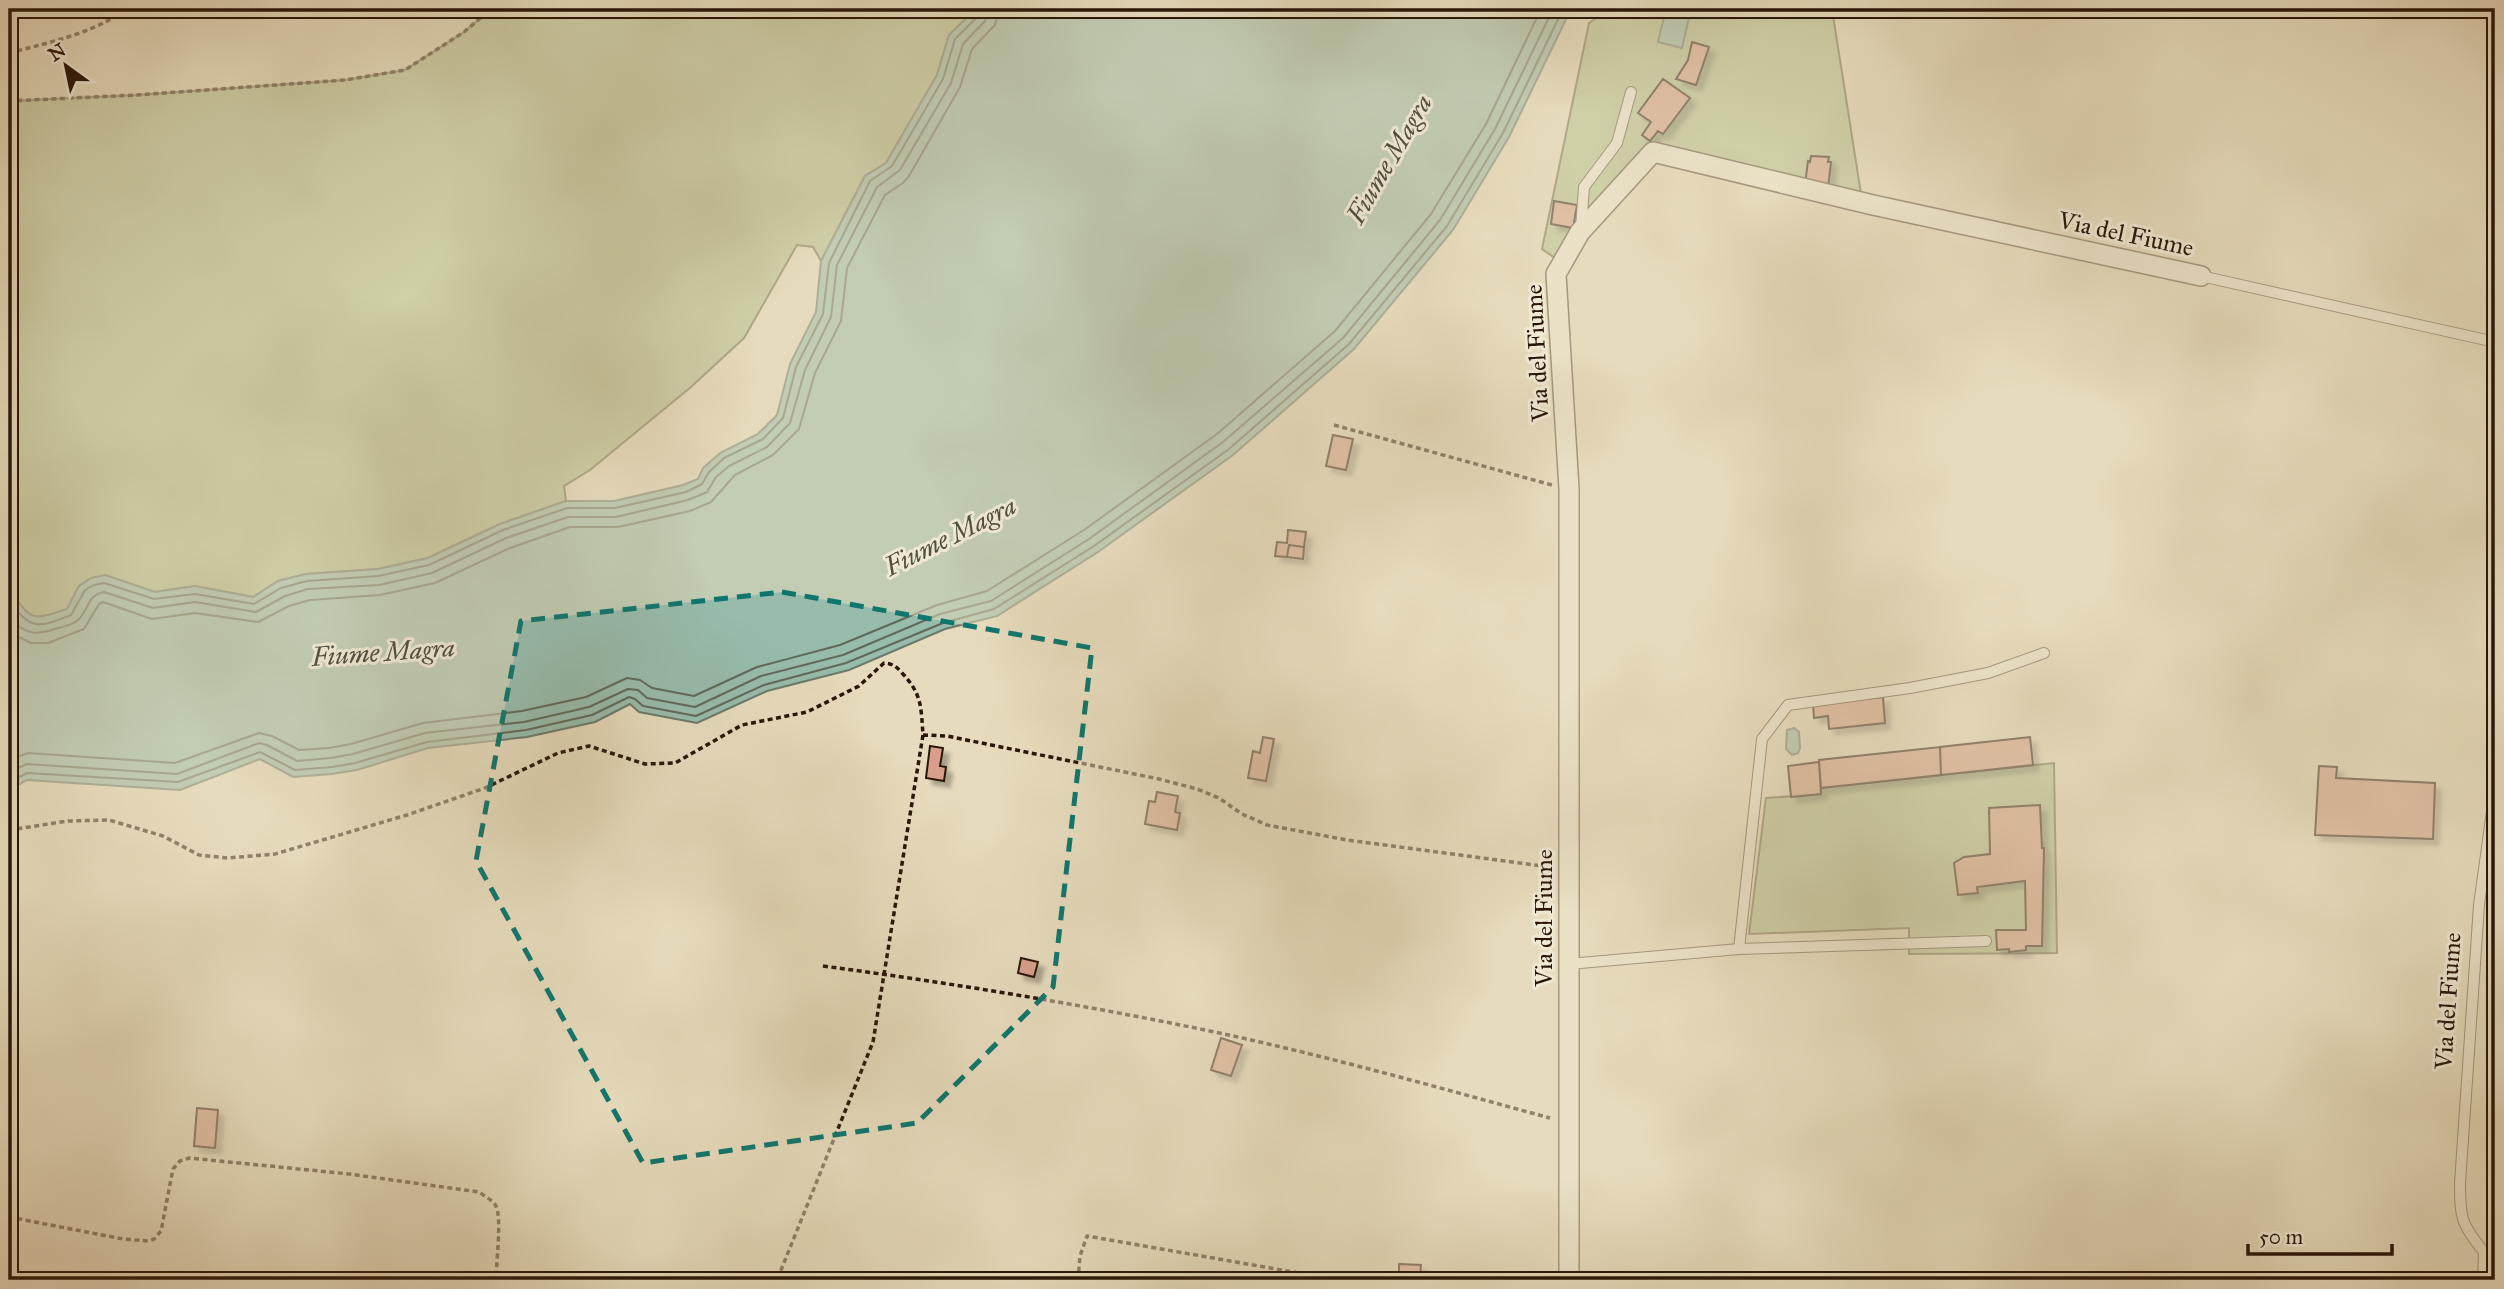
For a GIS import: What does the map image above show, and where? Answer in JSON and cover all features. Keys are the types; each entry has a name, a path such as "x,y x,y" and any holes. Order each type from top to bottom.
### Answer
{"street":[{"name":"Via del Fiume","path":"1569,1280 1569,489 1556,274 1580,232 1653,152 1873,205 2201,276"}],"lane":[{"path":"1580,232 1584,187 1617,143 1631,92"},
{"name":"Via del Fiume","path":"2201,276 2495,342"},
{"path":"1738,949 1762,739 1788,705 1910,688 1988,673 2044,653"},
{"name":"Via del Fiume","path":"2483,1280 2484,1252 2469,1234 2460,1217 2460,1183 2479,905 2495,790"},
{"path":"1569,964 1738,949 1986,941"}],"path":[{"path":"9,53 75,36 110,21 127,9"},
{"path":"9,101 345,80 405,70 464,32 491,9"},
{"path":"1334,425 1569,489"},
{"path":"9,830 68,821 109,820 163,836 199,855 228,858 275,854 407,815 485,788 558,754 589,746 645,764 675,763 742,725 807,712 859,686 884,663 893,664 915,686 921,706 923,735 873,1042 777,1280"},
{"path":"923,735 947,736 1159,779 1219,798 1242,814 1267,825 1347,840 1569,869"},
{"path":"823,966 964,985 1207,1031 1411,1080 1569,1123"},
{"path":"9,1217 122,1239 149,1241 161,1231 173,1169 180,1161 189,1158 349,1174 479,1192 488,1198 496,1205 498,1217 496,1280"},
{"path":"1078,1280 1080,1256 1087,1236 1339,1280"}],"highlighted area":[{"path":"782,592 1092,648 1053,987 917,1123 643,1163 476,861 521,621"}],"shaded area":[{"path":"491,9 976,9 949,35 937,75 886,163 865,176 821,261 813,247 797,245 744,338 691,387 590,470 564,486 566,501 500,524 428,558 378,569 306,574 278,581 253,597 195,586 155,592 105,575 79,586 68,609 39,616 28,613 9,590 9,101 345,80 405,70 464,32"},
{"path":"1610,9 1832,9 1862,200 1653,146 1559,261 1542,249 1589,23"},
{"path":"2054,763 2057,953 1909,954 1909,928 1749,934 1766,798 1821,794 1821,788"}],"water":[{"name":"Fiume Magra","path":"976,9 1571,9 1509,137 1453,230 1354,349 1233,455 1098,552 997,616 945,629 849,670 767,691 697,723 639,712 630,704 595,722 527,737 428,748 357,770 332,774 293,777 260,759 180,790 27,780 9,790 9,590 33,616 67,609 79,586 91,578 105,575 155,592 195,586 253,597 278,581 306,574 378,569 428,558 500,524 566,501 614,501 683,485 698,479 703,468 720,453 758,434 777,415 790,364 816,312 821,261 865,176 886,163 937,75 949,35"},
{"path":"1666,9 1691,9 1682,48 1658,42"},
{"path":"1794,728 1799,732 1800,748 1798,753 1792,755 1786,749 1787,730"}],"building":[{"path":"1692,42 1709,47 1696,85 1676,79 1688,60"},
{"path":"1663,79 1690,98 1663,134 1658,131 1650,141 1642,135 1651,122 1638,113"},
{"path":"1811,156 1829,157 1828,162 1831,162 1828,187 1805,185"},
{"path":"1554,201 1577,205 1573,228 1551,224"},
{"path":"1333,435 1353,439 1346,470 1326,466"},
{"path":"1288,530 1306,532 1304,547 1289,545 1287,557 1275,556 1277,542 1287,543"},
{"path":"1289,545 1304,547 1303,559 1287,557"},
{"path":"1883,697 1885,723 1829,729 1828,716 1814,718 1813,705"},
{"path":"1263,737 1274,739 1266,781 1248,778 1253,751 1260,753"},
{"path":"2030,737 2033,765 1941,775 1940,747"},
{"path":"930,746 943,748 940,766 946,767 944,781 926,778"},
{"path":"1940,747 1941,775 1821,788 1819,760"},
{"path":"1819,762 1821,794 1791,797 1788,766"},
{"path":"2319,766 2337,767 2336,778 2435,783 2433,839 2315,835"},
{"path":"1157,792 1178,796 1175,812 1180,813 1177,830 1145,824 1149,801 1155,802"},
{"path":"2040,805 2044,848 2042,946 2026,946 2026,950 2009,952 2009,949 1997,950 1996,930 2026,930 2025,881 1977,887 1978,893 1958,895 1954,863 1964,857 1990,854 1989,808"},
{"path":"1021,958 1038,962 1034,977 1018,973"},
{"path":"1221,1038 1242,1045 1231,1076 1211,1070"},
{"path":"197,1108 218,1110 215,1148 194,1146"},
{"path":"1399,1264 1421,1265 1420,1278 1399,1276"},
{"path":"543,1275 569,1277 569,1280 543,1280"}]}
